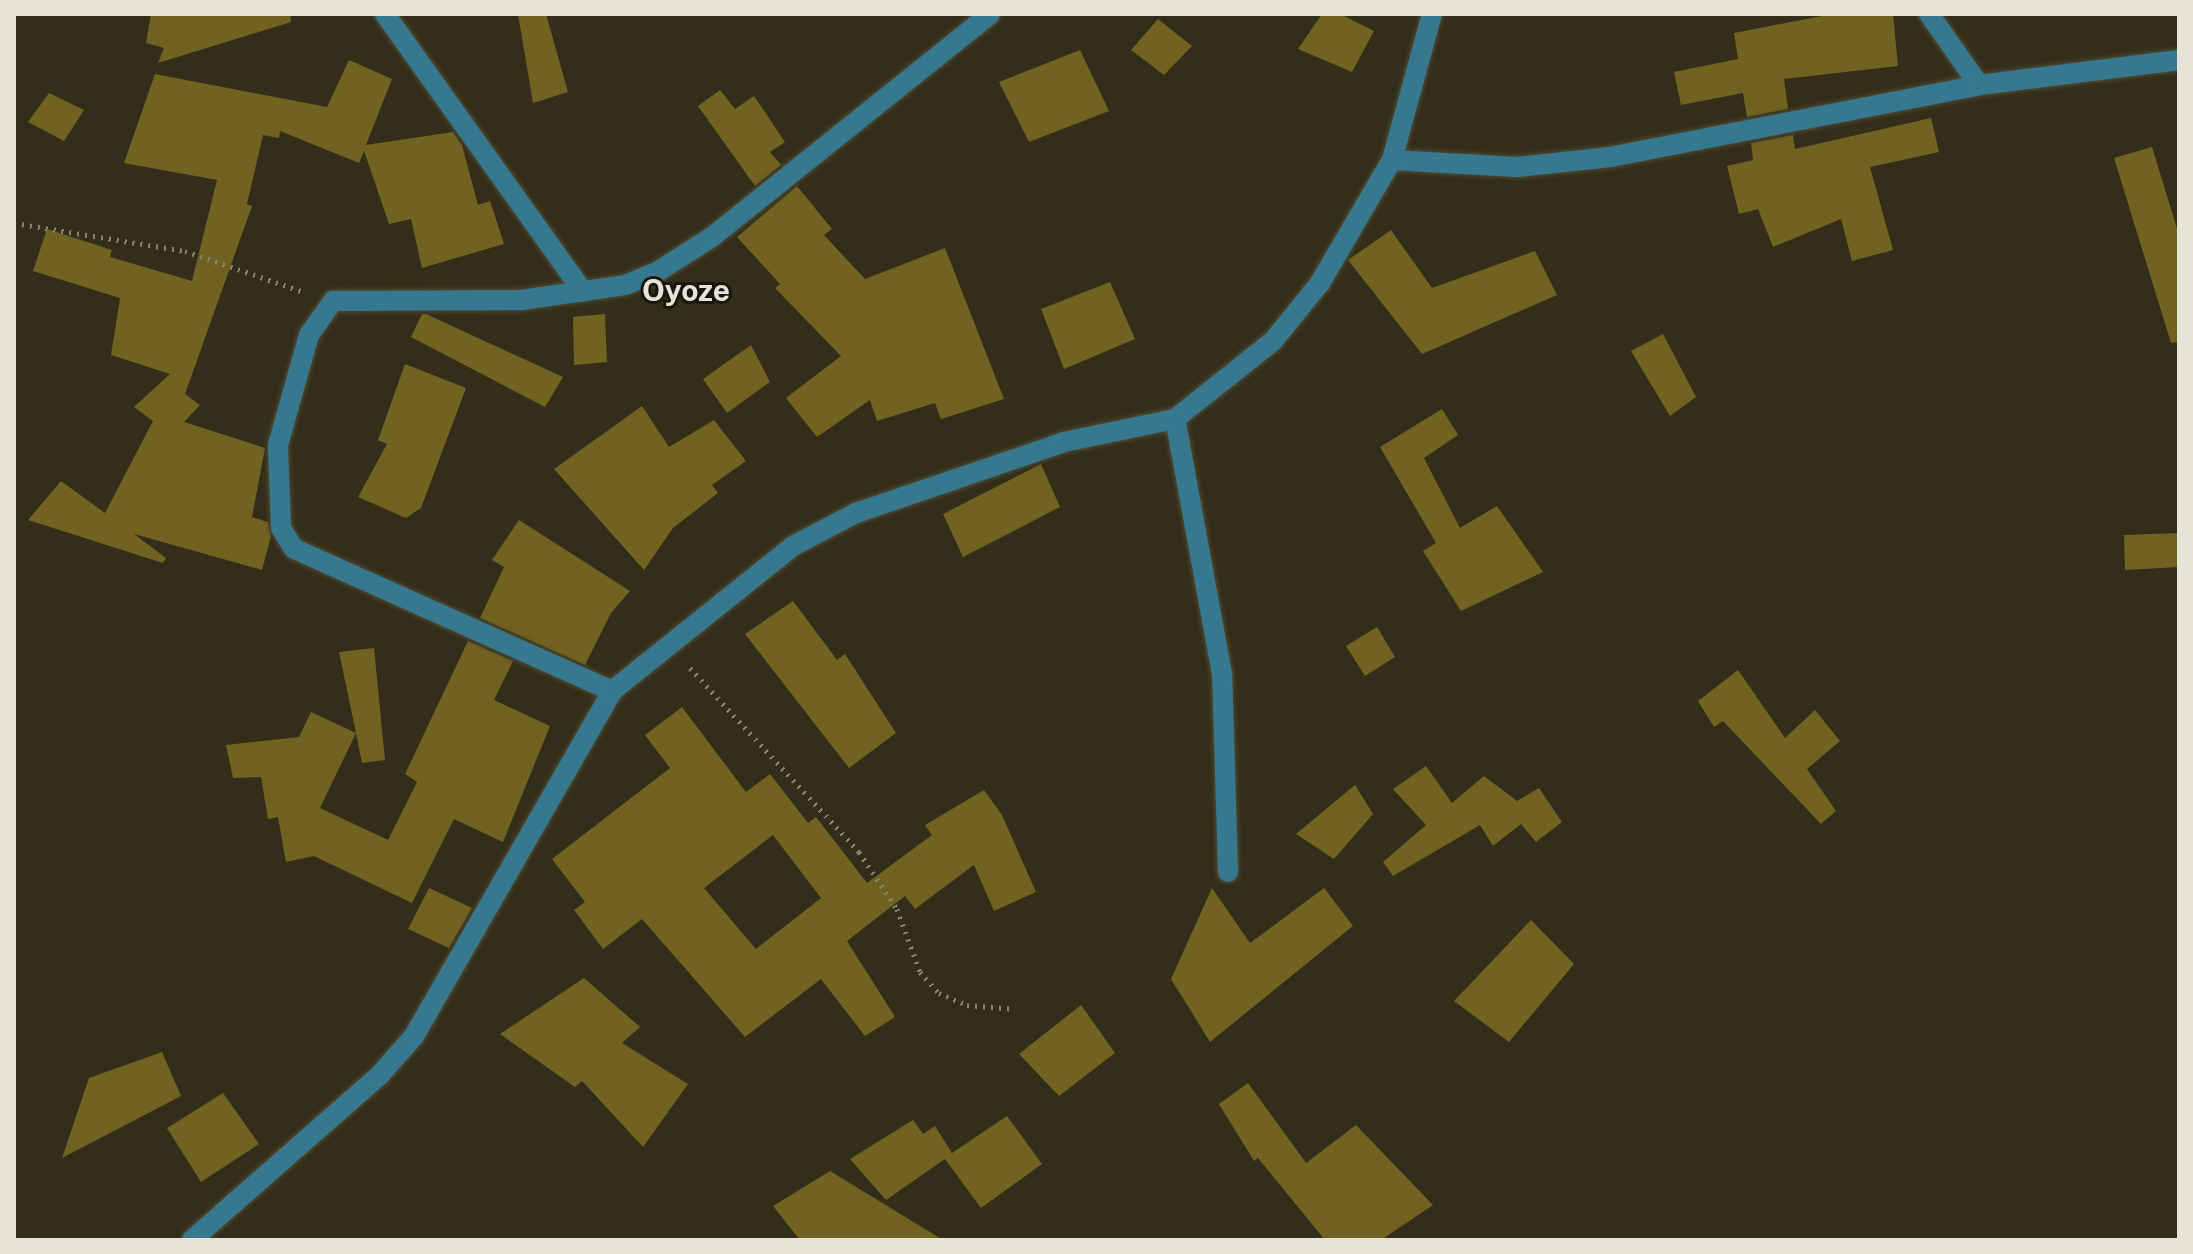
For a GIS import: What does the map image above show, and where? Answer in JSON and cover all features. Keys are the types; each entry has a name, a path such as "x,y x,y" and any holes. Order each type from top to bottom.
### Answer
{"street":[{"path":"385,14 583,292"},
{"path":"612,691 294,549 281,528 278,445 309,335 333,301 521,300 583,292 657,272 712,237 990,14"},
{"path":"192,1240 379,1076 414,1036 612,691 668,644 793,546 856,513 1064,442 1175,419 1299,315 1392,160 1432,14"},
{"path":"1929,14 1979,85"},
{"path":"1392,160 1517,167 1610,157 1979,85 2179,60"},
{"path":"1175,419 1222,674 1228,872"}],"path":[{"path":"14,223 185,251 333,301"},
{"path":"668,644 859,852 897,909 920,972 939,993 967,1005 1015,1009"}],"building":[{"path":"151,14 290,14 291,22 158,63 164,48 146,43"},
{"path":"518,14 546,14 568,92 533,103"},
{"path":"1322,14 1340,14 1374,31 1352,72 1298,49"},
{"path":"1832,14 1893,14 1898,66 1784,79 1788,109 1747,117 1743,93 1681,105 1674,72 1738,59 1734,33"},
{"path":"1158,19 1192,46 1164,75 1131,50"},
{"path":"1080,50 1109,111 1029,142 999,82"},
{"path":"349,60 392,79 366,145 453,132 462,145 478,205 490,201 504,244 422,268 411,219 389,224 364,151 359,163 280,131 279,138 263,135 247,204 252,206 185,394 200,405 184,422 265,448 252,517 268,522 271,536 262,570 134,534 166,558 163,563 28,520 61,481 105,513 153,421 134,407 170,374 111,355 120,298 33,271 47,229 112,250 110,257 192,281 217,180 124,163 155,74 327,107"},
{"path":"720,90 735,109 754,96 785,142 770,152 781,165 755,186 698,106"},
{"path":"49,93 84,110 64,141 28,122"},
{"path":"1931,118 1939,152 1870,167 1893,250 1852,261 1841,219 1773,247 1758,209 1739,214 1727,166 1753,160 1751,143 1793,135 1795,149"},
{"path":"2152,147 2179,235 2179,342 2171,343 2114,158"},
{"path":"797,186 832,229 824,235 865,279 945,248 1004,399 941,419 935,403 877,421 870,400 817,437 786,398 841,356 775,288 780,284 737,237"},
{"path":"1391,230 1432,288 1535,251 1557,295 1422,354 1348,260"},
{"path":"1110,282 1135,339 1064,369 1041,309"},
{"path":"422,314 563,377 545,407 411,337"},
{"path":"605,314 607,362 574,365 573,317"},
{"path":"1663,334 1696,397 1670,416 1631,351"},
{"path":"751,345 770,382 727,413 703,379"},
{"path":"405,364 466,388 421,508 406,518 358,497 387,444 378,440"},
{"path":"642,406 669,447 714,420 746,461 712,485 718,493 673,528 644,570 554,469"},
{"path":"1442,409 1458,435 1424,458 1460,528 1497,506 1543,572 1461,611 1423,551 1436,543 1380,447"},
{"path":"1041,464 1060,507 963,557 943,514"},
{"path":"519,520 630,591 611,613 585,665 480,618 504,567 492,560"},
{"path":"2179,533 2179,567 2125,570 2124,535"},
{"path":"793,601 837,660 845,654 896,733 849,768 745,634"},
{"path":"1377,627 1395,657 1365,676 1346,646"},
{"path":"468,641 513,661 494,700 550,726 503,842 454,819 412,903 314,856 286,862 278,817 268,819 261,777 233,778 226,745 299,737 311,712 356,733 320,808 388,840 417,782 405,774"},
{"path":"374,648 385,760 362,763 339,652"},
{"path":"1738,670 1785,738 1815,710 1840,741 1807,769 1836,811 1821,824 1723,721 1714,727 1698,701"},
{"path":"682,707 746,792 770,774 808,823 816,817 867,883 932,835 925,825 984,790 1002,815 1036,892 994,911 974,865 915,909 905,896 847,941 895,1017 865,1036 821,979 745,1037 642,919 603,949 574,910 585,902 552,859 670,768 645,735","holes":["773,835 821,898 756,949 704,888"]},
{"path":"1426,766 1452,803 1484,776 1517,801 1539,788 1562,822 1536,842 1521,824 1493,846 1480,825 1393,876 1383,862 1426,825 1393,789"},
{"path":"1355,785 1373,814 1334,859 1296,834"},
{"path":"429,888 472,908 449,948 408,929"},
{"path":"1212,888 1250,943 1324,888 1353,926 1210,1042 1171,979"},
{"path":"1531,920 1574,964 1509,1042 1454,1001"},
{"path":"584,978 640,1027 622,1043 688,1084 643,1147 582,1081 575,1087 500,1034"},
{"path":"1081,1005 1115,1053 1059,1096 1019,1054"},
{"path":"162,1052 181,1096 62,1158 89,1078"},
{"path":"1248,1083 1306,1163 1356,1125 1433,1205 1381,1240 1325,1240 1258,1158 1254,1161 1219,1104"},
{"path":"223,1093 259,1144 201,1182 167,1128"},
{"path":"1007,1116 1042,1164 981,1208 945,1159 886,1200 850,1159 913,1120 923,1134 935,1126 952,1153"},
{"path":"830,1171 943,1240 800,1240 773,1206"}],"district":[{"name":"Oyoze","path":"686,290"}]}
